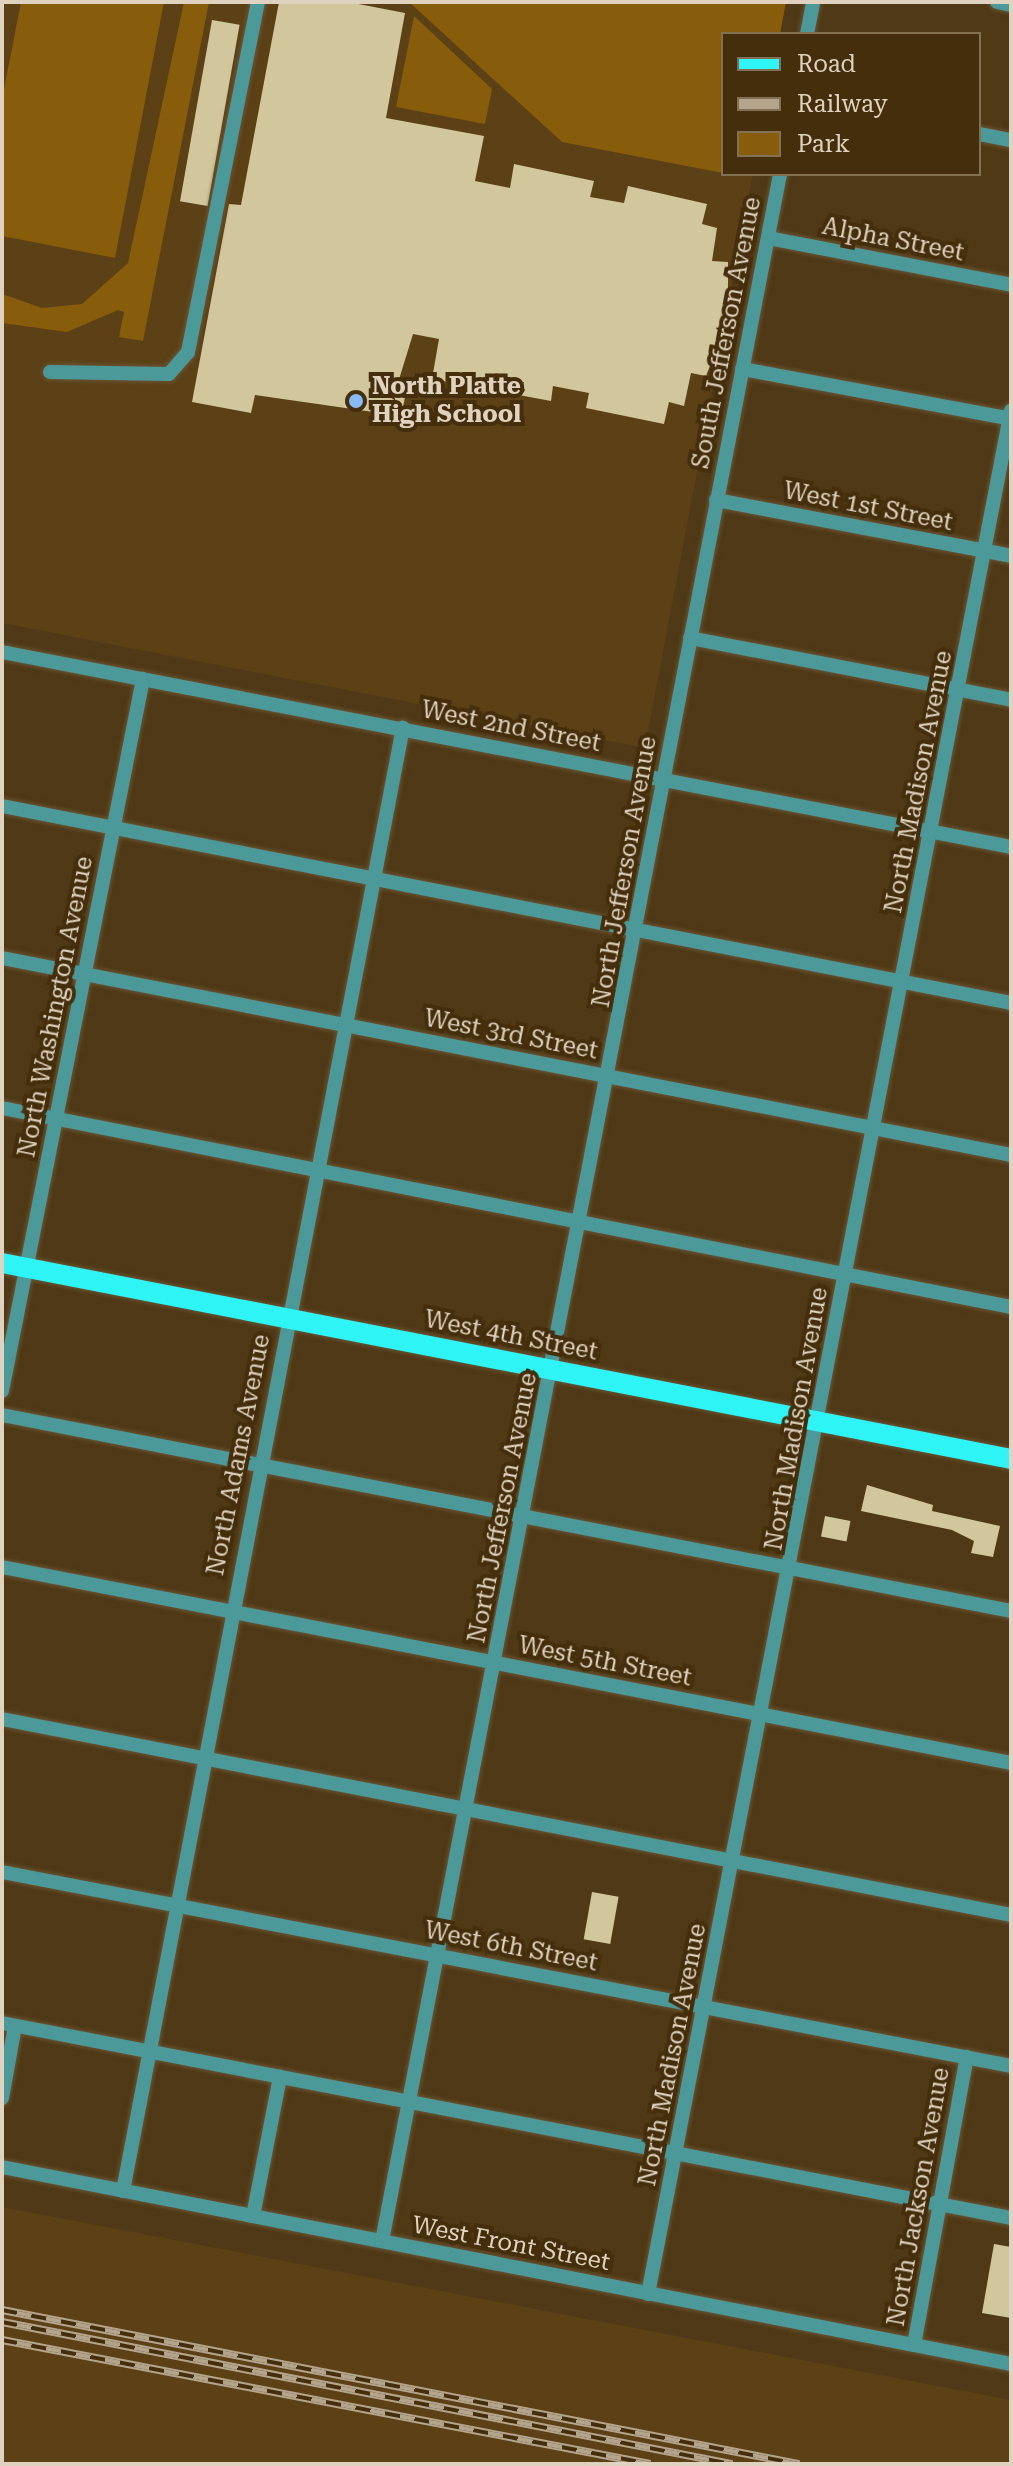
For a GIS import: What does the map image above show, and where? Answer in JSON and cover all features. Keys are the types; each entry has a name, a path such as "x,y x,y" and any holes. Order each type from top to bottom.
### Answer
{"main road":[{"name":"West 4th Street","path":"2,1263 1011,1459"}],"street":[{"path":"50,372 169,374 188,352 258,2"},
{"path":"807,32 813,2"},
{"path":"997,2 1011,5"},
{"path":"981,134 1011,140"},
{"name":"South Jefferson Avenue","path":"716,500 780,176"},
{"name":"Alpha Street","path":"768,238 1011,285"},
{"path":"742,369 1011,416"},
{"name":"North Madison Avenue","path":"648,2294 764,1715 845,1274 933,832 1011,416"},
{"name":"West 1st Street","path":"716,500 1011,556"},
{"name":"North Jefferson Avenue","path":"382,2241 639,931 716,500"},
{"path":"690,638 1011,700"},
{"name":"West 2nd Street","path":"2,652 1011,847"},
{"name":"North Washington Avenue","path":"2,1391 143,679"},
{"name":"North Adams Avenue","path":"123,2191 203,1758 403,728"},
{"path":"2,806 1011,1003"},
{"name":"West 3rd Street","path":"2,958 1011,1155"},
{"path":"2,1108 1011,1307"},
{"path":"2,1415 1011,1611"},
{"name":"West 5th Street","path":"2,1567 1011,1763"},
{"path":"2,1719 1011,1915"},
{"name":"West 6th Street","path":"2,1872 1011,2066"},
{"path":"2,2098 8,2024 1011,2218"},
{"name":"North Jackson Avenue","path":"914,2345 967,2057"},
{"path":"253,2216 280,2077"},
{"name":"West Front Street","path":"2,2167 1011,2364"}],"shaded area":[{"name":"North Platte High School","path":"2,2 786,2 780,32 721,32 721,176 753,176 645,748 2,623"},
{"path":"2,2207 1011,2400 1011,2464 2,2464"}],"green space":[{"path":"21,2 164,2 115,258 2,236 2,99"},
{"path":"184,2 209,2 143,341 119,337 124,312 118,310 67,332 2,323 2,294 42,308 82,304 128,263"},
{"path":"409,2 786,2 780,32 721,32 721,173 562,142"},
{"path":"414,16 492,89 485,124 396,107"}],"building":[{"path":"279,2 348,2 405,13 386,118 484,136 475,181 510,188 514,164 594,181 590,197 624,203 628,186 707,204 702,224 717,228 712,261 728,262 728,291 716,350 706,376 691,373 684,406 669,402 664,424 586,408 589,393 553,386 551,401 432,379 439,339 413,334 397,386 407,388 401,416 255,395 251,413 192,402 229,204 241,205"},
{"path":"212,20 240,25 208,206 180,201"},
{"path":"867,1485 933,1505 932,1511 1000,1526 993,1557 971,1553 974,1541 952,1530 861,1511"},
{"path":"825,1516 851,1521 847,1542 821,1537"},
{"path":"592,1892 619,1897 610,1944 584,1939"},
{"path":"994,2244 1011,2247 1011,2318 982,2313"}],"railway":[{"path":"2,2310 799,2464"},
{"path":"2,2322 732,2464"},
{"path":"2,2340 650,2464"}],"place":[{"name":"North Platte High School","path":"356,401"}]}
